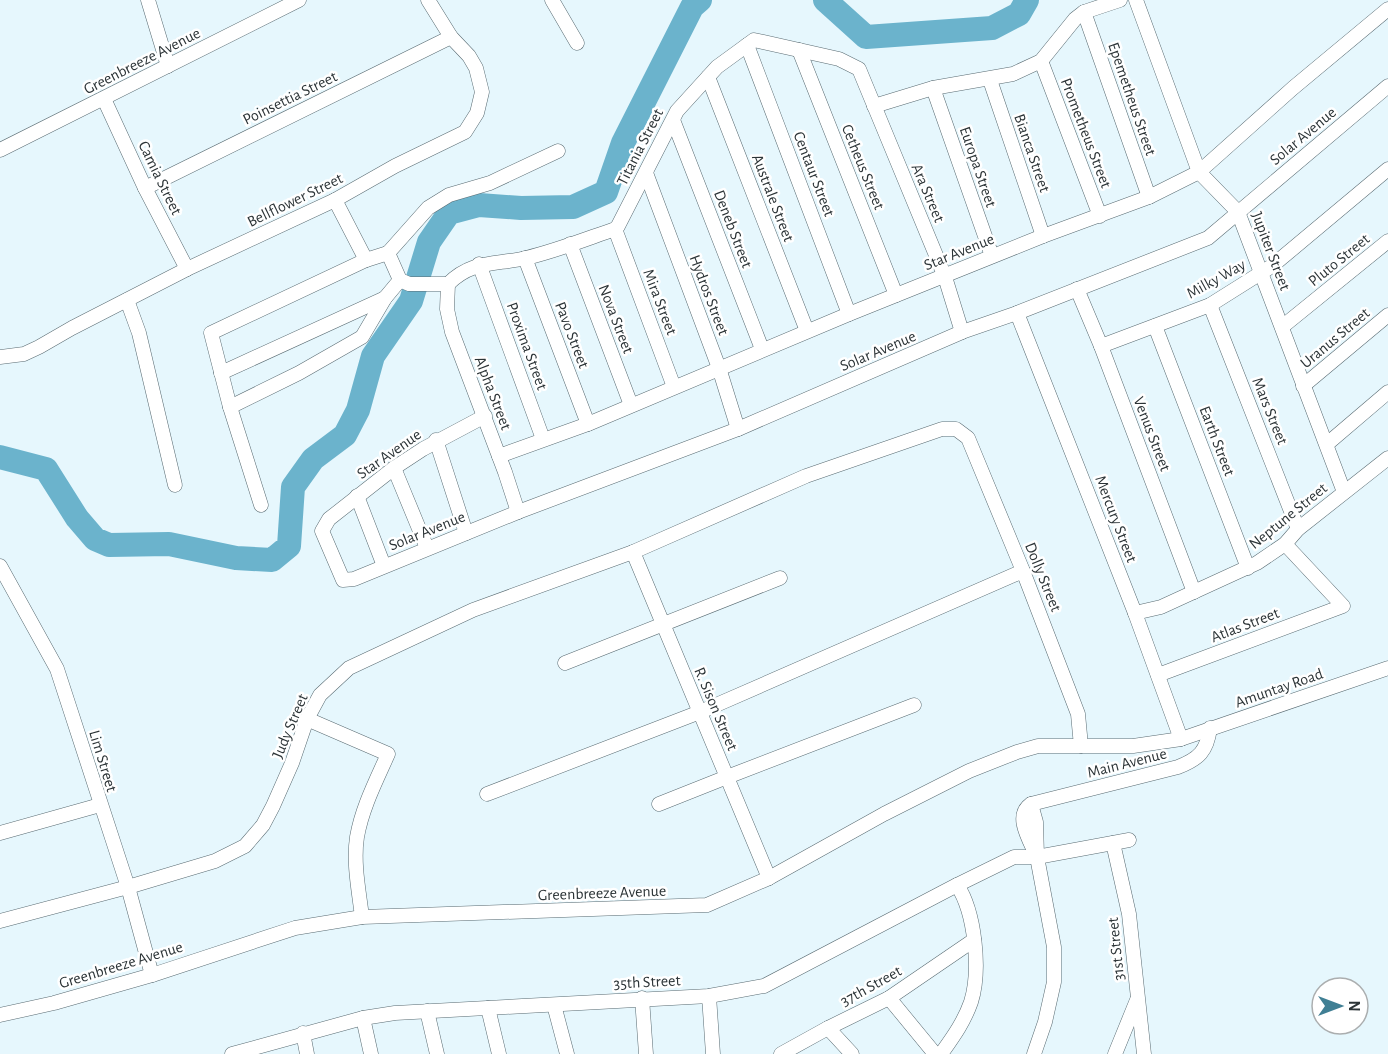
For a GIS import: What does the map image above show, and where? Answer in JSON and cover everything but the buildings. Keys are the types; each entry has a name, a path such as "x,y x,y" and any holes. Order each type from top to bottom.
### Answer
{"street":[{"path":"148,0 168,66"},
{"name":"Greenbreeze Avenue","path":"0,150 299,0"},
{"name":"Bellflower Street","path":"0,357 24,354 187,269 335,200 396,166 465,132 477,113 482,92 476,68 469,56 451,37 428,0"},
{"path":"552,0 577,43"},
{"path":"874,106 933,88 990,80 1013,74 1041,61 1068,26 1084,12 1120,0"},
{"name":"Jupiter Street","path":"1136,0 1199,172 1238,212 1344,492"},
{"name":"Star Avenue","path":"499,456 588,424 762,349 945,277 992,256 1149,197 1199,172 1293,88 1388,9"},
{"name":"Epemetheus Street","path":"1084,12 1149,197"},
{"name":"Poinsettia Street","path":"145,188 451,37"},
{"path":"747,45 754,40 799,50"},
{"name":"Titania Street","path":"615,229 677,111 717,67 747,45"},
{"name":"Centaur Street","path":"747,45 849,314"},
{"name":"Ara Street","path":"799,50 839,59 859,69 945,277 962,332"},
{"name":"Cetheus Street","path":"799,50 896,295"},
{"name":"Prometheus Street","path":"1041,61 1100,216"},
{"name":"Australe Street","path":"708,77 807,331"},
{"name":"Bianca Street","path":"990,80 1043,236"},
{"name":"Solar Avenue","path":"342,580 354,579 518,512 738,429 962,332 1017,313 1208,238 1388,86"},
{"name":"Europa Street","path":"933,88 992,256"},
{"name":"Camia Street","path":"104,99 145,188 187,269"},
{"name":"Deneb Street","path":"673,120 762,349"},
{"path":"261,505 230,407 211,333 366,260 388,253 428,208 449,195 490,183 558,151"},
{"name":"Milky Way","path":"1101,346 1210,305 1272,266 1388,169"},
{"name":"Hydros Street","path":"646,173 719,368 738,429"},
{"path":"335,200 366,260"},
{"path":"221,372 385,298 405,282 444,284 479,264 525,258 615,229"},
{"name":"Mira Street","path":"615,229 674,387"},
{"name":"Pluto Street","path":"1282,327 1388,241"},
{"name":"Nova Street","path":"570,244 631,405"},
{"path":"388,253 405,282"},
{"name":"Pavo Street","path":"525,258 588,424"},
{"name":"Proxima Street","path":"479,264 543,439"},
{"name":"Alpha Street","path":"444,284 452,332 485,416 518,512"},
{"name":"Venus Street","path":"1077,289 1101,346 1194,592"},
{"path":"230,407 301,379 362,337 385,298"},
{"path":"127,300 139,333 175,485"},
{"name":"Mars Street","path":"1210,305 1298,529"},
{"name":"Mercury Street","path":"1017,313 1135,613 1181,739"},
{"name":"Uranus Street","path":"1303,386 1388,315"},
{"name":"Earth Street","path":"1155,326 1248,568"},
{"path":"1327,444 1388,392"},
{"name":"Star Avenue","path":"342,580 322,531 329,519 394,468 436,440 485,416"},
{"name":"Judy Street","path":"0,921 215,861 244,846 263,825 273,806 292,764 308,718 320,695 349,668 473,610 633,552 806,476 942,429 957,429"},
{"name":"Dolly Street","path":"957,429 968,438 1023,571 1078,714 1081,746"},
{"path":"436,440 466,533"},
{"name":"Neptune Street","path":"1135,613 1161,608 1248,568 1285,544 1298,529 1388,458"},
{"path":"394,468 427,548"},
{"path":"357,496 384,566"},
{"name":"Atlas Street","path":"1158,675 1343,606 1285,544"},
{"name":"R. Sison Street","path":"633,552 769,878"},
{"name":"Lim Street","path":"0,566 57,669 128,887 152,975"},
{"path":"487,794 700,712 1023,571"},
{"path":"565,663 780,578"},
{"name":"Amuntay Road","path":"1181,739 1388,668"},
{"path":"659,804 914,705"},
{"path":"308,718 388,754 363,812 357,840 357,879 362,917"},
{"name":"Main Avenue","path":"1034,1054 1045,1022 1054,982 1054,947 1037,857 1036,822 1031,804 1178,767 1193,761 1202,752 1210,729"},
{"name":"Greenbreeze Avenue","path":"0,1016 152,975 295,928 362,917 707,905 769,878 884,814 969,771 1017,752 1038,746 1133,746 1181,739"},
{"path":"0,833 100,806"},
{"path":"1037,857 1129,840"},
{"name":"31st Street","path":"1113,843 1129,914 1144,1054"},
{"name":"35th Street","path":"231,1054 363,1018 395,1013 709,996 764,986 1014,857 1037,857"},
{"path":"941,1054 961,1027 972,1000 975,971 974,940 964,896 957,885"},
{"name":"37th Street","path":"781,1054 889,998 974,940"},
{"path":"709,996 713,1054"},
{"path":"642,998 646,1054"},
{"path":"889,998 935,1054"},
{"path":"1115,1054 1137,998"},
{"path":"554,1005 567,1054"},
{"path":"488,1008 499,1054"},
{"path":"427,1011 437,1054"},
{"path":"363,1018 371,1054"},
{"path":"828,1028 852,1054"},
{"path":"303,1033 307,1054"}],"waterway":[{"path":"0,457 46,469 77,518 95,539 109,545 169,544 236,558 272,560 289,546 293,487 313,459 345,435 358,410 373,356 411,301 429,242 449,213 479,205 521,208 573,207 606,192 623,143 692,7 700,0"},
{"path":"825,0 866,37 992,28 1019,14 1027,0"}]}
